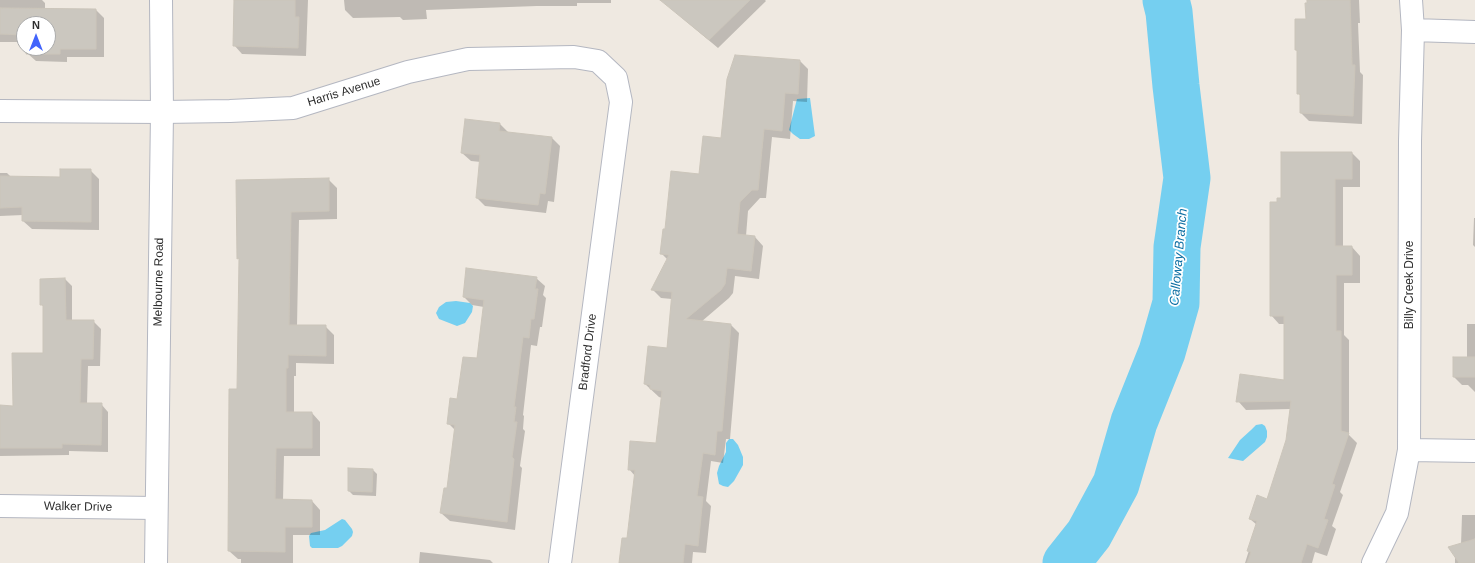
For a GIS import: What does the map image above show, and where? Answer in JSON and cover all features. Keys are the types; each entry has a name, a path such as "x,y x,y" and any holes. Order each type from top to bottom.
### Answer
{"street":[{"name":"Melbourne Road","path":"156,563 162,112 161,0"},
{"name":"Billy Creek Drive","path":"1373,563 1397,513 1410,450 1410,141 1413,30 1411,0"},
{"path":"1413,30 1475,32"},
{"name":"Harris Avenue","path":"0,110 162,112 294,108 408,72 468,59 574,57 598,61 616,78 621,102 615,140"},
{"name":"Bradford Drive","path":"560,563 615,140"},
{"path":"1410,450 1475,451"},
{"name":"Walker Drive","path":"0,506 156,508"}],"water":[{"path":"810,98 815,136 809,139 800,139 789,130 797,99"},
{"path":"456,301 470,303 473,306 472,312 465,323 457,326 439,319 436,313 439,307 446,302"},
{"path":"1262,424 1265,426 1267,431 1265,442 1243,461 1228,458 1240,440 1256,425"},
{"path":"729,439 733,439 738,445 743,457 743,465 734,481 728,487 719,484 717,473 726,452 726,443"},
{"path":"342,519 345,520 353,532 352,536 342,546 338,548 312,548 310,546 309,536 311,533 325,530"}],"building":[{"path":"234,0 295,0 295,17 299,17 298,48 233,46"},
{"path":"660,0 750,0 709,40"},
{"path":"1307,0 1350,0 1352,65 1355,65 1353,116 1300,113 1300,94 1297,94 1295,19 1306,19 1305,3 1307,3"},
{"path":"0,8 96,9 96,49 60,49 60,54 56,54 56,16 16,16 16,35 0,34"},
{"path":"735,55 800,60 798,94 785,93 782,131 764,129 758,190 752,190 740,202 737,234 755,236 751,271 727,268 725,284 721,290 686,319 731,324 722,431 717,431 715,455 703,453 697,496 703,497 698,546 685,544 683,563 619,563 622,538 627,538 635,470 628,470 630,441 656,443 662,391 650,389 650,385 644,384 648,346 667,348 672,292 651,290 669,255 660,254 663,229 665,229 671,171 699,174 703,136 721,138 727,79"},
{"path":"465,119 500,123 499,131 552,137 545,194 540,193 538,205 476,198 480,155 461,153"},
{"path":"1281,152 1352,152 1352,179 1335,179 1335,246 1352,246 1352,275 1336,275 1336,331 1341,331 1341,431 1349,433 1332,484 1335,485 1324,519 1328,520 1318,548 1307,544 1301,563 1247,563 1251,552 1247,551 1257,521 1249,519 1257,495 1267,499 1286,440 1291,401 1236,402 1240,374 1284,380 1284,316 1270,316 1270,202 1277,202 1277,198 1281,198"},
{"path":"60,169 91,169 91,222 22,221 22,207 0,208 0,176 60,177"},
{"path":"329,178 329,211 291,212 289,325 326,325 326,356 288,355 288,368 286,368 286,412 312,412 312,448 276,448 275,499 312,500 312,527 285,527 285,552 228,551 229,389 237,389 239,258 237,259 236,180"},
{"path":"466,268 537,277 535,289 538,289 534,319 531,319 529,338 523,337 514,407 516,407 514,422 517,422 512,457 514,459 507,522 440,513 444,488 447,488 455,425 447,424 450,398 457,399 463,357 477,358 484,300 463,297"},
{"path":"65,278 66,320 94,320 93,359 81,359 80,403 102,403 101,445 62,444 62,448 0,448 0,405 13,406 12,353 43,353 43,305 40,305 40,279"},
{"path":"1453,357 1475,357 1475,377 1453,377"},
{"path":"348,468 373,469 372,492 348,491"},
{"path":"1475,539 1475,563 1459,563 1448,547"}],"waterway":[{"name":"Calloway Branch","path":"1066,563 1089,534 1116,484 1134,422 1162,352 1176,303 1177,247 1187,178 1169,12 1166,0"}]}
